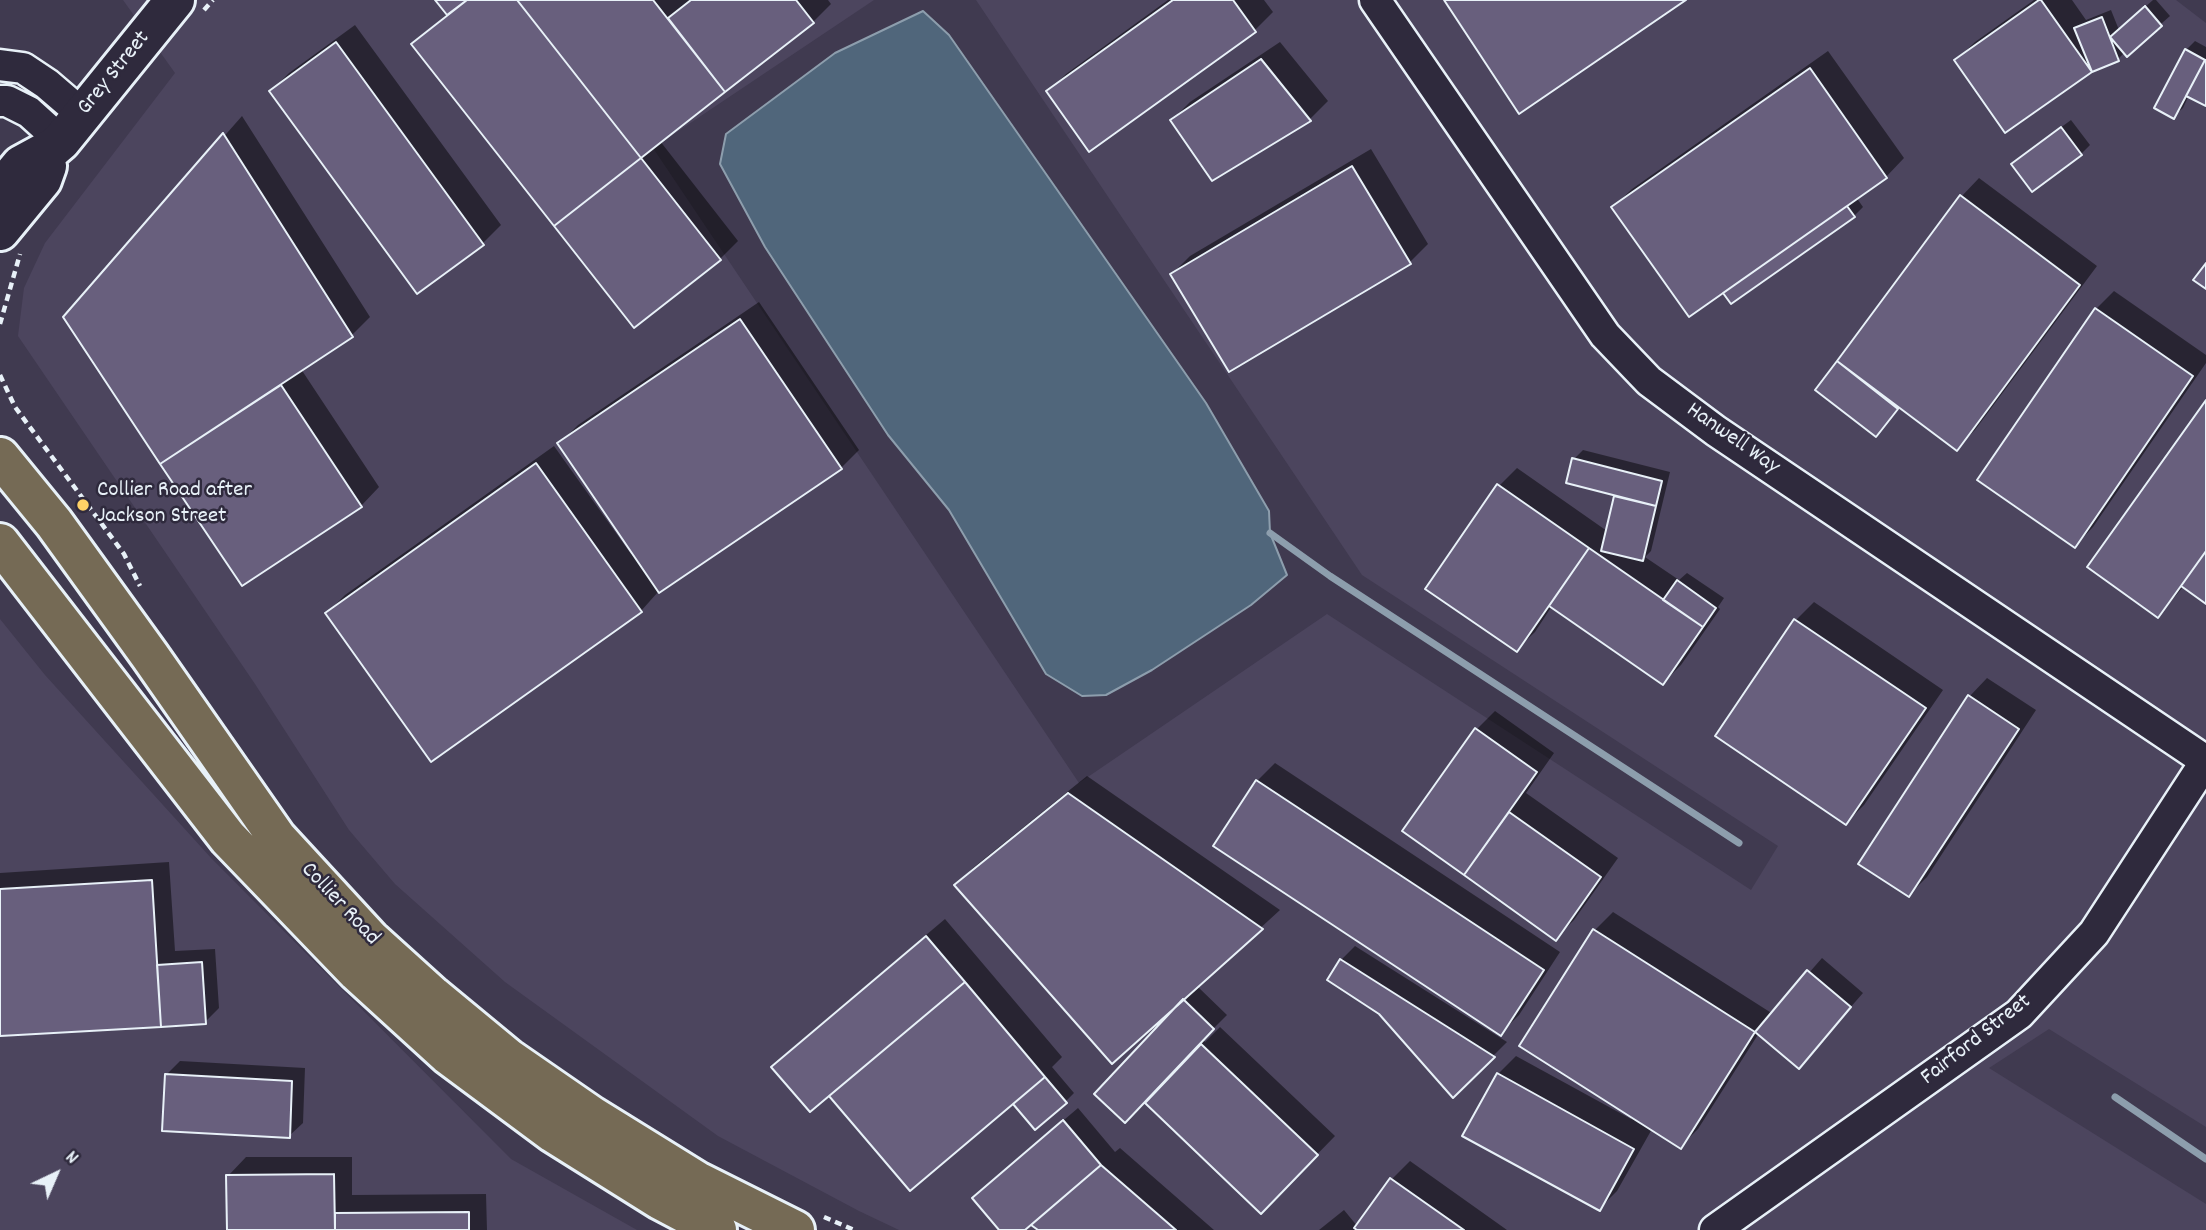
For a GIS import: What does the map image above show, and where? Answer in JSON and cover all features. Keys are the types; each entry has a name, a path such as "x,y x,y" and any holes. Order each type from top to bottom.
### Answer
{"main road":[{"name":"Collier Road","path":"0,457 54,523 277,838 370,939 508,1058 582,1109 697,1181 806,1222"},
{"name":"Collier Road","path":"0,543 228,838 357,972 448,1055 553,1133 660,1200 717,1230"}],"street":[{"name":"Hanwell Way","path":"1374,0 1605,335 1649,381 1716,431 2206,761"},
{"name":"Grey Street","path":"0,190 21,165 66,134 186,9"},
{"path":"0,65 23,68 47,84 66,134"},
{"path":"0,101 6,101 29,112 66,134"},
{"name":"Grey Street","path":"12,238 66,134"},
{"name":"Fairford Street","path":"1715,1230 2019,1014 2094,933 2206,761"}],"path":[{"path":"186,9 213,0"},
{"path":"0,324 19,256 12,238"},
{"path":"0,375 15,407 124,554 146,596"},
{"path":"806,1222 854,1230"}],"shaded area":[{"path":"123,0 874,0 653,148 1079,783 1327,614 1751,890 1778,846 1362,575 976,0 2176,0 2206,23 2206,1127 2049,1029 1989,1068 2206,1204 2206,1230 899,1230 718,1136 505,982 395,884 349,830 255,684 18,336 24,288 45,243 175,73"},
{"path":"0,619 45,675 212,859 511,1159 637,1230 0,1230"}],"water":[{"path":"923,11 949,35 1206,403 1269,511 1270,533 1287,575 1251,605 1152,670 1106,695 1082,696 1046,674 949,510 888,435 765,247 720,164 726,134 835,53"}],"building":[{"path":"435,0 467,0 447,15"},
{"path":"467,0 517,0 641,158 554,226 411,44"},
{"path":"517,0 653,0 725,92 641,158"},
{"path":"691,0 796,0 814,23 725,92 668,18"},
{"path":"1173,0 1233,0 1256,32 1089,152 1046,91"},
{"path":"1444,0 1686,0 1519,114"},
{"path":"2039,0 2092,72 2005,133 1954,60"},
{"path":"2145,6 2162,26 2127,57 2110,37"},
{"path":"2102,17 2119,61 2092,72 2074,28"},
{"path":"336,42 484,245 417,294 269,91"},
{"path":"2185,49 2205,60 2174,119 2154,108"},
{"path":"1261,59 1311,121 1212,181 1170,120"},
{"path":"2206,60 2206,106 2186,96"},
{"path":"1810,68 1887,178 1689,317 1611,207"},
{"path":"2061,127 2082,155 2032,192 2011,164"},
{"path":"223,133 353,337 160,464 63,317"},
{"path":"641,158 721,260 634,328 554,226"},
{"path":"1352,166 1411,264 1229,372 1170,274"},
{"path":"1960,195 2080,285 1957,451 1837,361"},
{"path":"1847,206 1855,217 1731,304 1723,293"},
{"path":"2206,263 2206,289 2193,280"},
{"path":"2095,308 2193,376 2075,548 1977,480"},
{"path":"740,319 842,469 659,593 557,443"},
{"path":"1837,361 1898,409 1876,437 1815,390"},
{"path":"281,385 362,507 242,586 160,464"},
{"path":"2206,400 2206,551 2158,618 2087,567"},
{"path":"1572,458 1662,481 1656,506 1566,483"},
{"path":"536,463 642,612 431,762 325,613"},
{"path":"1497,484 1589,548 1517,652 1425,589"},
{"path":"1614,496 1656,506 1643,561 1601,551"},
{"path":"1589,548 1703,627 1663,685 1549,606"},
{"path":"2206,551 2206,604 2181,586"},
{"path":"1677,580 1716,608 1703,627 1663,600"},
{"path":"1794,619 1926,708 1846,825 1715,736"},
{"path":"1968,695 2019,729 1909,897 1858,864"},
{"path":"1475,728 1537,772 1464,875 1402,831"},
{"path":"1256,780 1544,970 1501,1036 1213,846"},
{"path":"1068,793 1263,929 1112,1064 954,885"},
{"path":"1509,812 1601,877 1556,941 1464,875"},
{"path":"152,880 161,1027 0,1036 0,889"},
{"path":"1593,929 1755,1032 1681,1149 1519,1046"},
{"path":"926,936 965,982 810,1112 771,1067"},
{"path":"1340,959 1495,1057 1453,1098 1379,1014 1327,980"},
{"path":"202,962 206,1024 161,1027 157,965"},
{"path":"1807,970 1851,1007 1799,1069 1755,1032"},
{"path":"965,982 1045,1077 910,1191 829,1096"},
{"path":"1183,999 1214,1029 1125,1123 1094,1094"},
{"path":"1201,1044 1318,1155 1261,1214 1145,1103"},
{"path":"1497,1073 1634,1149 1600,1211 1462,1136"},
{"path":"165,1074 292,1081 290,1138 162,1131"},
{"path":"1045,1077 1067,1103 1035,1130 1013,1104"},
{"path":"1063,1120 1101,1165 1025,1230 999,1230 972,1198"},
{"path":"1101,1165 1176,1230 1038,1230 1031,1225"},
{"path":"334,1174 335,1230 227,1230 226,1175"},
{"path":"1390,1178 1464,1230 1354,1228"},
{"path":"469,1212 469,1230 335,1230 335,1213"}],"waterway":[{"path":"1270,533 1330,576 1739,843"},
{"path":"2115,1097 2206,1159"}],"place":[{"name":"Collier Road after Jackson Street","path":"83,505"}]}
